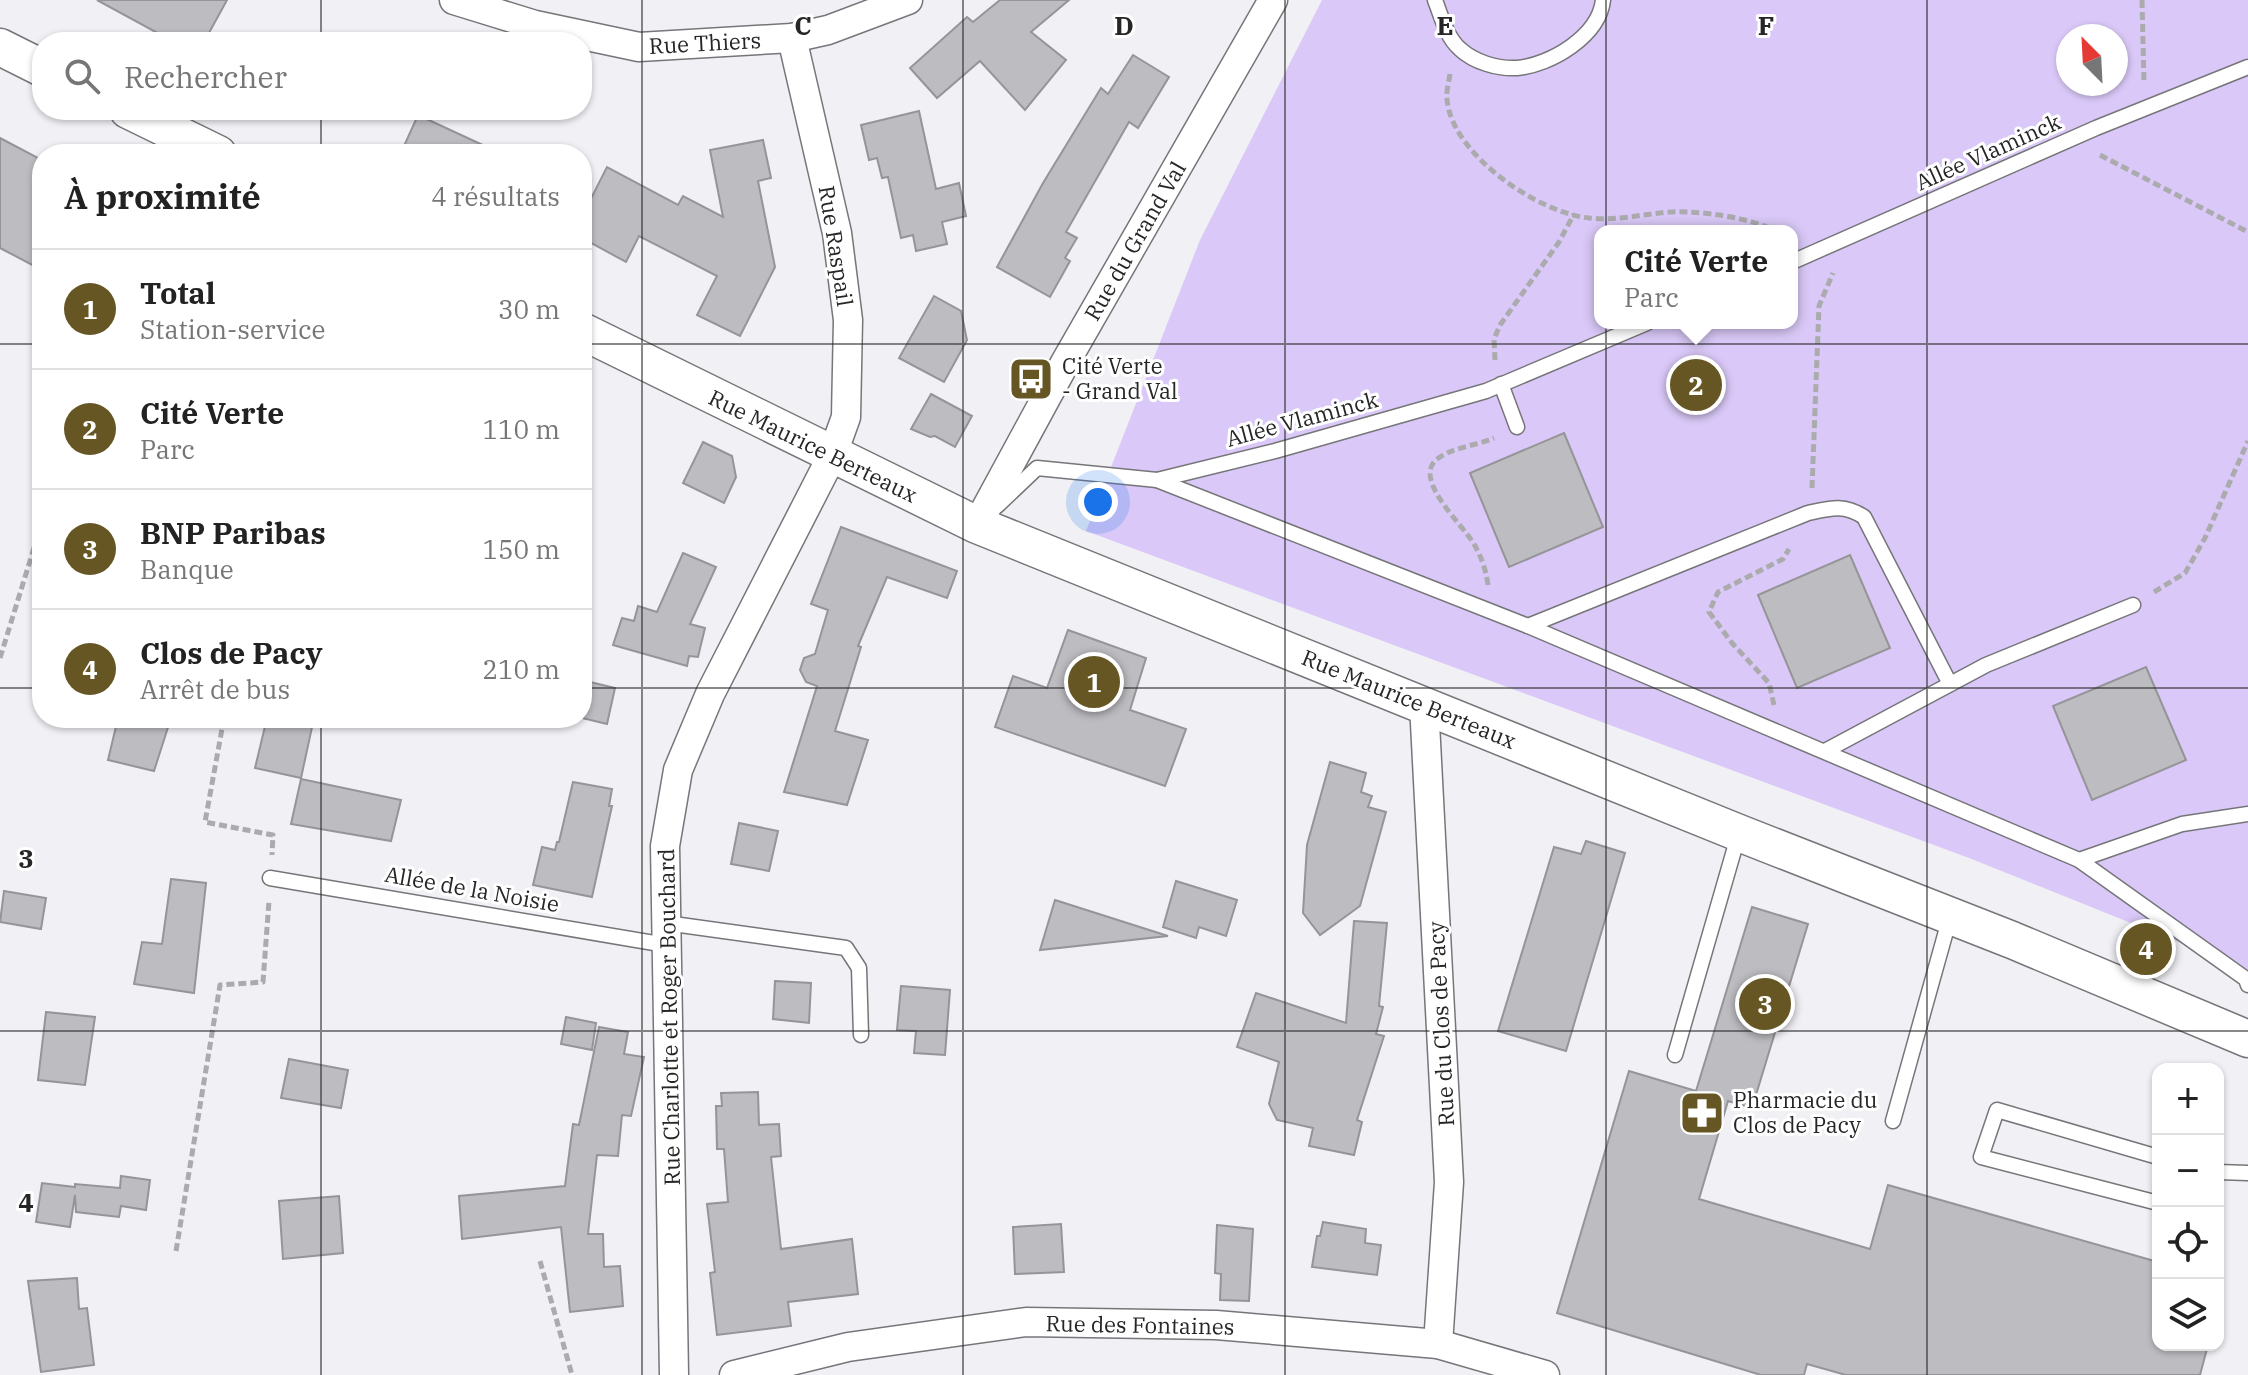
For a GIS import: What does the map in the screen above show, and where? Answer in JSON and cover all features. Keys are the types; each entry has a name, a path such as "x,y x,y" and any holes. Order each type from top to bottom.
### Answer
{"street":[{"name":"Rue Thiers","path":"454,0 568,32"},
{"name":"Rue Thiers","path":"592,37 639,47 792,38 828,30 908,0"},
{"name":"Rue du Grand Val","path":"977,525 1073,348 1273,0"},
{"name":"Rue Raspail","path":"792,38 837,233 848,320 846,417 832,456"},
{"path":"0,47 32,63"},
{"path":"148,120 198,144"},
{"name":"Rue Maurice Berteaux","path":"592,336 977,525 2247,1035"},
{"name":"Rue Charlotte et Roger Bouchard","path":"674,1375 665,846 678,770 710,694 832,456"},
{"name":"Rue du Clos de Pacy","path":"1424,704 1449,1182 1438,1344"},
{"name":"Rue des Fontaines","path":"734,1375 848,1347 1026,1322 1216,1325 1438,1344 1545,1375"}],"lane":[{"path":"1435,0 1457,47 1479,61 1498,67 1519,68 1576,44 1601,13 1603,0"},
{"name":"Allée Vlaminck","path":"1798,259 2070,140 2248,67"},
{"name":"Allée Vlaminck","path":"977,525 1037,468 1157,480 1275,451 1486,391 1633,329"},
{"path":"1501,384 1517,427"},
{"path":"1157,480 1528,626 2079,860 2246,979 2248,985"},
{"path":"1528,626 1808,513 1832,507 1852,509 1864,517 1950,684"},
{"path":"1825,751 2000,658 2133,605"},
{"path":"2079,860 2182,824 2248,814"},
{"path":"1675,1055 1739,833"},
{"name":"Allée de la Noisie","path":"270,878 666,934 846,948 859,968 861,1035"},
{"path":"1893,1121 1950,916"},
{"path":"2152,1155 1997,1110 1981,1157 2152,1201"},
{"path":"2224,1176 2248,1173"}],"path":[{"path":"2142,0 2145,109"},
{"path":"1457,47 1453,54 1447,98 1452,118 1462,137 1480,159 1507,182 1551,207 1587,218 1620,219 1686,212 1762,225"},
{"path":"2070,140 2248,232"},
{"path":"1501,384 1494,353 1494,339 1500,325 1559,242 1574,214"},
{"path":"1484,609 1488,582 1482,561 1473,542 1433,489 1430,468 1451,451 1478,445 1517,427"},
{"path":"2133,605 2185,573 2205,538 2248,441"},
{"path":"0,658 32,554"},
{"path":"176,1251 220,985 263,982 273,835 205,822 222,728"},
{"path":"540,1261 572,1375"}],"shaded area":[{"path":"1322,0 2248,0 2248,970 1969,858 1086,531 1200,240"}],"building":[{"path":"97,0 227,0 209,32 156,32"},
{"path":"1000,0 1069,0 1031,32 1066,60 1025,110 980,61 937,98 910,68 967,17 973,22"},
{"path":"1133,55 1169,77 1138,128 1129,122 1066,232 1077,238 1065,258 1070,261 1050,297 997,267 1043,183 1101,88 1108,94"},
{"path":"919,111 936,189 959,183 966,216 942,222 947,244 916,251 913,235 901,238 888,177 882,178 877,158 869,160 861,125"},
{"path":"416,120 429,120 480,144 405,144"},
{"path":"0,138 32,155 32,265 0,248"},
{"path":"763,140 771,178 758,181 775,267 740,336 697,315 717,276 639,236 626,262 592,243 592,196 607,167 678,205 683,196 723,217 710,150"},
{"path":"934,296 961,311 967,340 944,382 899,358"},
{"path":"931,394 972,416 955,447 935,436 911,429"},
{"path":"1564,433 1603,527 1509,567 1470,473"},
{"path":"703,442 732,456 736,477 724,503 683,483"},
{"path":"841,527 957,571 947,598 887,577 858,646 861,647 835,731 868,740 847,805 784,792 817,686 806,682 800,670 804,658 815,654 828,610 811,604"},
{"path":"683,553 716,567 690,624 705,628 698,657 689,656 687,666 613,645 622,618 634,621 638,606 657,612"},
{"path":"1850,555 1890,648 1797,688 1758,595"},
{"path":"1068,630 1146,658 1130,710 1186,729 1165,786 995,727 1013,676 1047,688"},
{"path":"2146,667 2186,760 2092,800 2053,706"},
{"path":"592,682 615,688 607,724 592,720"},
{"path":"116,728 168,728 154,771 108,760"},
{"path":"265,728 312,728 301,778 255,768"},
{"path":"1330,762 1366,773 1361,792 1372,796 1368,807 1386,812 1360,906 1320,935 1303,913 1307,845"},
{"path":"301,779 401,800 391,841 291,824"},
{"path":"573,782 612,789 609,806 612,806 592,897 533,885 542,847 555,850 559,842"},
{"path":"739,823 778,831 769,871 731,864"},
{"path":"1586,841 1625,853 1566,1051 1498,1031 1554,847 1581,854"},
{"path":"171,879 206,883 194,993 134,984 142,942 162,944"},
{"path":"1176,881 1237,900 1226,936 1199,927 1196,938 1163,927"},
{"path":"4,891 46,898 41,929 0,922"},
{"path":"1055,900 1168,936 1040,950"},
{"path":"1752,907 1808,924 1752,1108 1728,1101 1699,1199 1870,1249 1888,1185 2152,1260 2152,1351 2206,1351 2200,1375 1846,1375 1807,1364 1804,1375 1761,1375 1557,1313 1629,1071 1696,1091"},
{"path":"1354,921 1387,923 1379,1006 1383,1007 1376,1034 1384,1036 1357,1120 1362,1122 1354,1155 1309,1146 1313,1128 1277,1120 1269,1104 1279,1062 1237,1047 1256,993 1346,1023"},
{"path":"775,981 811,983 809,1023 773,1019"},
{"path":"901,986 950,990 945,1055 914,1053 916,1031 897,1030"},
{"path":"46,1012 95,1017 85,1085 38,1080"},
{"path":"566,1017 596,1023 592,1050 561,1044"},
{"path":"599,1027 628,1032 624,1054 644,1057 631,1116 622,1115 618,1156 597,1155 588,1234 603,1234 604,1267 620,1266 623,1306 570,1312 561,1227 462,1239 459,1196 565,1186 573,1124 579,1125"},
{"path":"289,1059 348,1070 341,1108 281,1098"},
{"path":"758,1092 759,1125 779,1124 781,1156 771,1157 781,1249 852,1239 858,1294 788,1302 791,1326 717,1335 710,1273 715,1272 707,1204 728,1202 724,1149 717,1149 716,1106 722,1106 721,1093"},
{"path":"121,1176 150,1180 146,1210 121,1206 119,1217 76,1212 75,1195 70,1227 36,1222 42,1183 120,1188"},
{"path":"339,1196 343,1253 283,1259 279,1201"},
{"path":"1323,1222 1366,1229 1365,1243 1381,1245 1377,1275 1312,1267 1317,1236 1320,1236"},
{"path":"1061,1224 1064,1272 1015,1274 1013,1227"},
{"path":"1217,1225 1253,1229 1249,1301 1220,1300 1221,1274 1215,1273"},
{"path":"77,1278 79,1309 87,1308 94,1365 41,1372 28,1281"}],"place":[{"name":"Cité Verte - Grand Val","path":"1031,379"},
{"name":"Cité Verte","path":"1696,385"},
{"name":"Total","path":"1094,682"},
{"name":"Clos de Pacy","path":"2146,949"},
{"name":"BNP Paribas","path":"1765,1004"},
{"name":"Pharmacie du Clos de Pacy","path":"1702,1113"}]}
